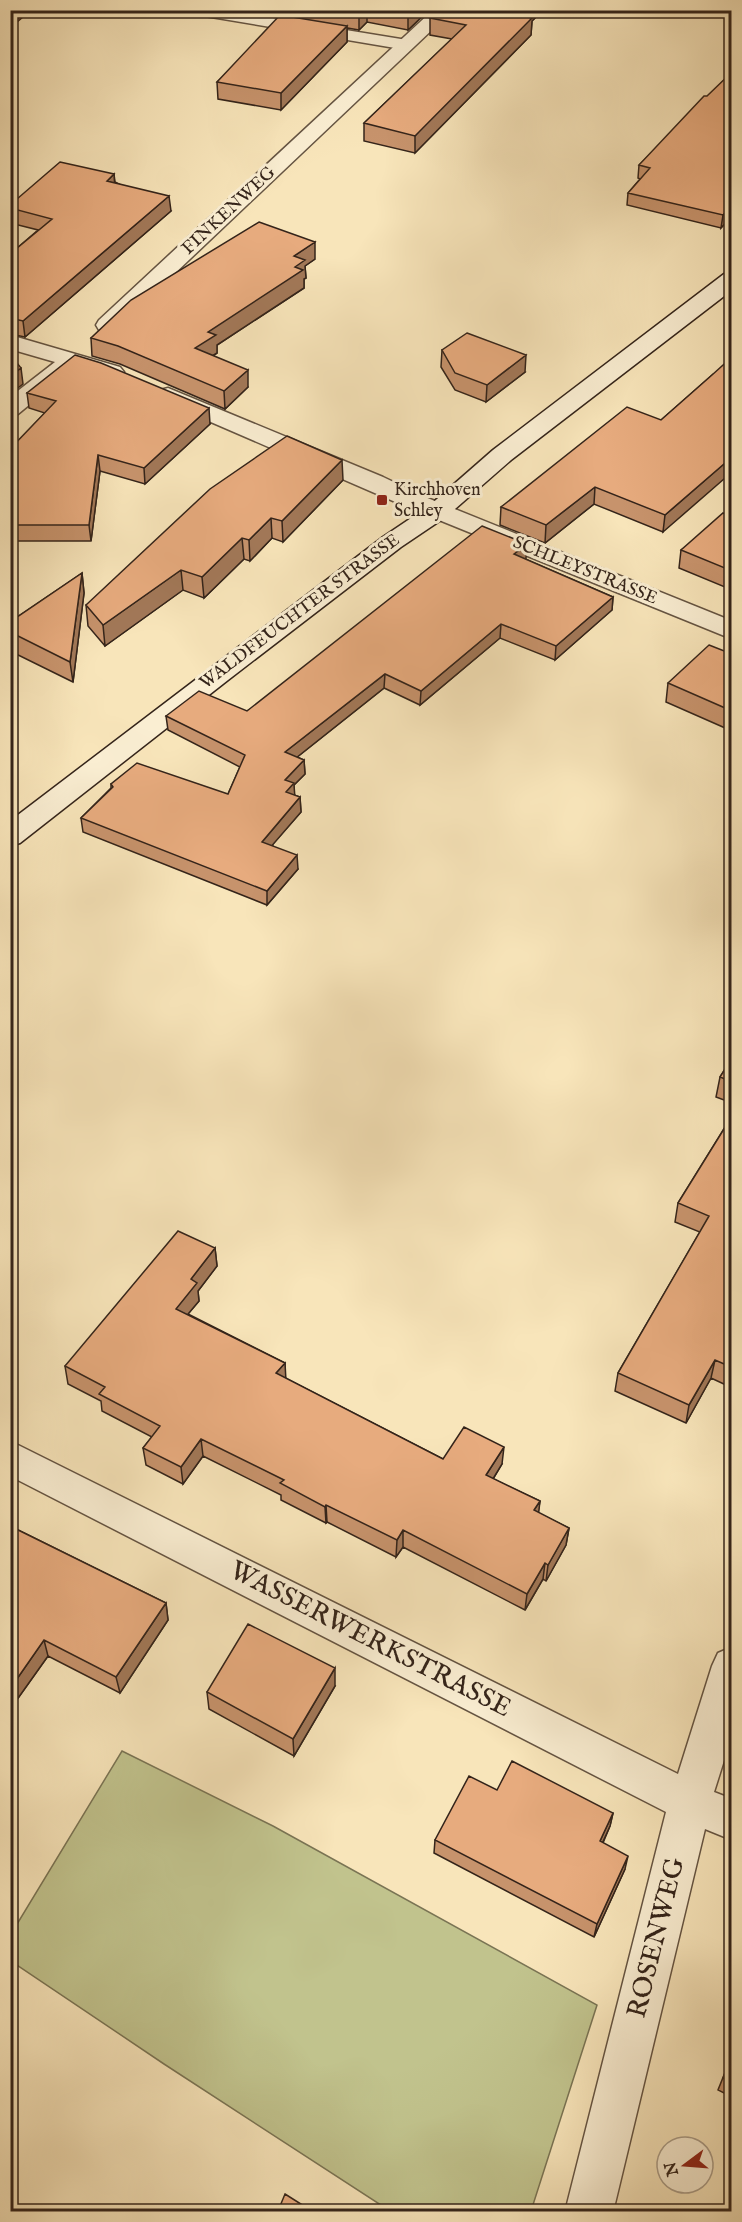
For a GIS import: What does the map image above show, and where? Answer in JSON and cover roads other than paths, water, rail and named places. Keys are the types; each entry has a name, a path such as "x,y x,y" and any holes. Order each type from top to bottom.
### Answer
{"street":[{"name":"FINKENWEG","path":"10,409 86,346 444,10"},
{"name":"WALDFEUCHTER STRASSE","path":"10,836 218,674 392,542 438,510 502,455 732,279"},
{"name":"SCHLEYSTRASSE","path":"10,342 86,346 138,382 438,510 732,631"},
{"name":"WASSERWERKSTRASSE","path":"10,1457 690,1802 732,1820"},
{"name":"ROSENWEG","path":"589,2211 690,1802 732,1666"}],"lane":[{"path":"193,10 407,45"}],"place":[{"name":"Kirchhoven Schley","path":"382,500"}]}
